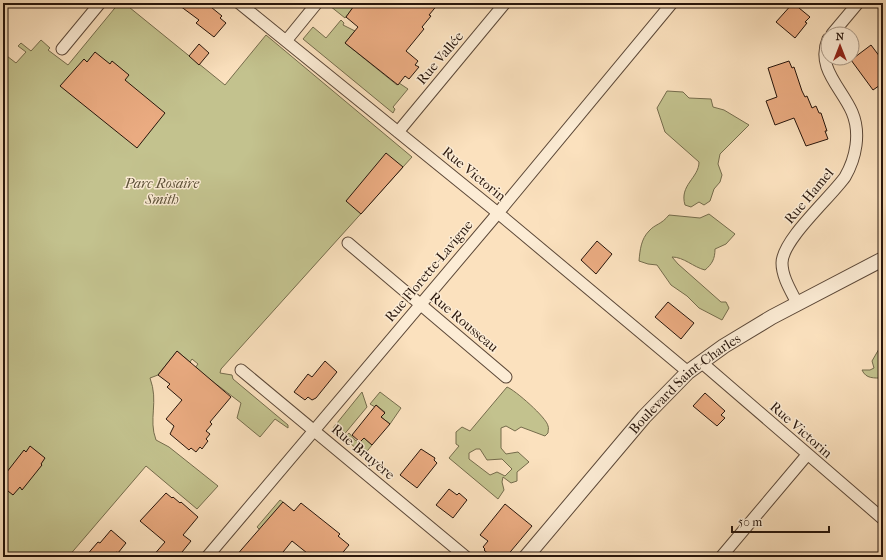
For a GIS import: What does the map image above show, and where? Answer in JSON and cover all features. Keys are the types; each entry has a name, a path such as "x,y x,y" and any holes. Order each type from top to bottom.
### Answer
{"street":[{"path":"62,49 100,3"},
{"name":"Rue Victorin","path":"239,3 498,213 688,372"},
{"path":"286,41 317,3"},
{"name":"Rue Vallée","path":"398,132 506,3"},
{"name":"Rue Florette-Lavigne","path":"207,557 498,213 672,3"},
{"path":"839,26 858,3"},
{"name":"Rue Hamel","path":"797,303 782,269 783,254 794,237 845,177 850,168 856,148 856,132 852,112 826,66"},
{"name":"Rue Rousseau","path":"348,242 506,377"},
{"name":"Boulevard Saint-Charles","path":"526,557 644,417 688,372 736,338 797,303 883,259"},
{"name":"Rue Victorin","path":"701,362 883,519"},
{"name":"Rue Bruyère","path":"241,370 466,557"},
{"path":"720,557 807,455"}],"green space":[{"name":"Parc Rosaire Smith","path":"119,3 124,3 225,85 266,35 412,157 221,369 220,373 232,375 233,379 288,425 288,428 275,419 260,437 237,418 241,403 195,368 198,364 192,359 190,362 177,351 158,375 150,378 154,395 153,425 156,440 169,447 218,486 197,509 146,466 68,557 3,557 3,53 16,63 26,52 18,46 21,43 31,51 41,40 50,48 48,50 68,65"},
{"path":"332,3 357,3 345,18 330,6"},
{"path":"341,20 344,23 343,25 355,31 345,43 397,85 399,83 408,89 393,107 395,109 393,113 303,39 313,27 326,38"},
{"path":"667,91 683,92 689,98 711,99 713,107 724,110 749,125 720,154 718,164 722,175 720,182 714,189 710,201 704,205 699,202 691,207 685,205 685,192 696,173 699,162 665,132 657,108"},
{"path":"709,214 735,234 726,244 715,249 714,258 710,266 705,270 676,257 672,257 721,302 726,302 729,308 722,320 699,308 687,296 671,285 657,265 639,261 641,245 646,234 669,215 700,218"},
{"path":"883,342 883,378 873,378 866,375 862,370 870,370 874,368 872,361"},
{"path":"507,387 517,393 537,411 546,422 548,428 548,433 545,436 521,427 515,431 506,426 501,428 501,448 506,454 518,452 529,462 517,472 517,481 511,483 503,477 502,482 504,490 498,499 449,458 459,446 456,444 456,432 462,427 470,431","holes":["476,449 480,449 487,460 502,459 512,469 505,476 497,472 490,475 469,459 469,453"]},
{"path":"362,392 367,407 342,437 333,428"},
{"path":"380,392 401,408 390,424 381,417 385,412 376,405 375,407 370,404"},
{"path":"349,433 356,441 358,440 360,442 364,438 372,445 364,455 344,438"},
{"path":"280,500 283,502 260,530 257,527"}],"building":[{"path":"176,3 206,3 222,16 220,18 226,23 214,37 196,23 199,20"},
{"path":"356,3 439,3 429,15 431,16 422,27 424,29 406,51 418,61 415,65 419,67 409,79 405,76 398,85 345,43 358,27 346,17"},
{"path":"793,3 810,17 795,38 776,22"},
{"path":"199,44 209,53 199,65 189,56"},
{"path":"871,45 883,61 883,83 873,90 855,66 860,66 860,53"},
{"path":"95,52 110,64 112,61 129,75 125,80 165,113 137,148 60,86 84,59 87,62"},
{"path":"789,61 792,68 794,67 805,97 807,96 812,108 816,106 819,113 821,113 828,139 806,146 794,118 775,125 766,101 777,97 768,68"},
{"path":"386,153 403,167 361,214 346,201"},
{"path":"597,241 612,254 596,274 581,260"},
{"path":"668,302 694,323 681,339 655,317"},
{"path":"177,351 231,397 210,422 212,424 206,431 210,434 206,439 208,441 202,449 200,447 196,452 191,448 189,450 170,434 174,426 166,419 182,400 167,387 170,384 158,375"},
{"path":"325,361 337,372 316,398 312,400 308,397 305,400 294,392 308,374 312,377"},
{"path":"705,393 725,411 721,415 725,418 717,426 693,406"},
{"path":"376,405 385,413 381,417 390,424 372,445 364,438 360,442 352,435"},
{"path":"30,446 45,458 41,464 42,465 22,490 20,487 13,495 3,487 3,477 24,450 26,452"},
{"path":"421,449 435,458 434,460 437,463 417,488 400,475"},
{"path":"449,489 457,495 459,493 467,500 453,518 436,505"},
{"path":"166,493 180,503 181,502 198,517 183,535 191,541 178,557 152,557 165,542 140,521"},
{"path":"283,502 294,511 301,503 340,534 338,536 349,545 339,557 312,557 292,541 279,557 235,557"},
{"path":"505,504 532,526 506,557 492,557 484,550 485,549 483,547 488,541 480,535"},
{"path":"111,530 126,543 118,553 116,552 111,557 85,557 98,542 100,543"}]}
